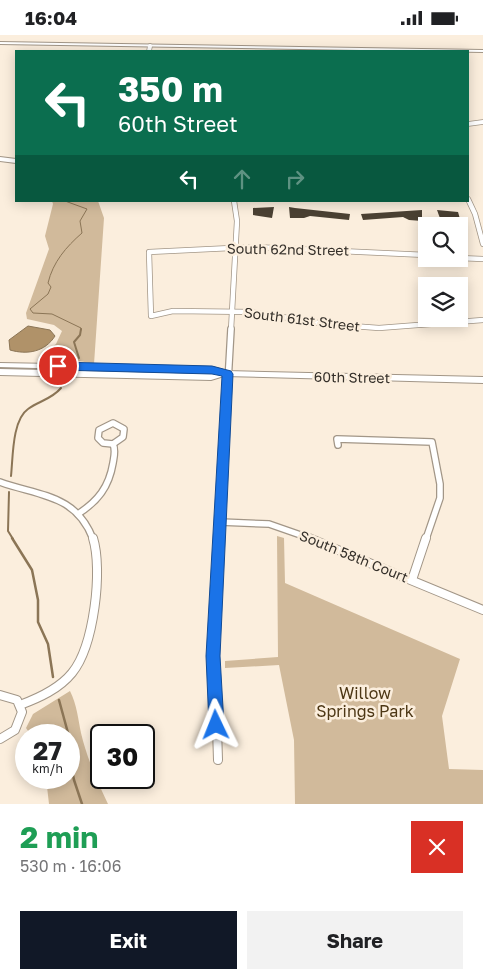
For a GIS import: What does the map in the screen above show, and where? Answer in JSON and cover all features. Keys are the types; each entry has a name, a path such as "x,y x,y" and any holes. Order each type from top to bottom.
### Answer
{"street":[{"path":"0,39 428,50"},
{"path":"0,43 153,48 365,48"},
{"path":"374,49 483,47"},
{"path":"469,51 483,51"},
{"path":"469,124 483,122"},
{"path":"0,159 15,161"},
{"path":"469,201 475,214 483,244"},
{"path":"218,760 213,656 220,522 224,374 231,311 237,221 234,202"},
{"name":"South 62nd Street","path":"151,316 149,252 197,248 235,248 418,255"},
{"path":"468,258 483,259"},
{"name":"South 61st Street","path":"151,316 173,311 231,311 266,313 325,324 361,328 483,320"},
{"name":"60th Street","path":"0,365 212,370 224,374"},
{"name":"60th Street","path":"0,373 211,377 224,374 483,380"},
{"path":"108,424 117,424 124,429 123,437 113,444 103,443 98,438 99,430 108,424"},
{"path":"338,445 337,439 432,442 440,498 412,580"},
{"path":"78,514 98,499 111,482 115,448 113,444"},
{"path":"0,481 47,493 66,504 78,514 92,535 98,563 85,647 79,664 61,685 20,705"},
{"name":"South 58th Court","path":"220,522 278,525 483,611"},
{"path":"0,739 15,730 22,712 20,705 11,697 1,695"}],"green space":[{"path":"52,202 98,202 104,218 94,364 60,357 40,356 56,344 62,331 54,325 27,319 26,313 49,249 45,236"},
{"name":"Willow Springs Park","path":"277,536 284,538 285,583 460,659 442,716 449,769 483,770 483,804 295,804 294,740 279,665 225,668 225,661 278,657"},
{"path":"70,691 79,724 28,724 33,714"},
{"path":"80,728 90,762 90,789 101,789 108,804 49,804 47,789 80,789"}],"shaded area":[{"path":"28,326 50,330 55,336 46,346 35,351 10,350 9,340"}],"building":[{"path":"274,207 272,218 253,215 253,208"},
{"path":"289,207 350,214 349,220 310,216 290,218"},
{"path":"422,210 422,217 418,217 418,221 403,217 363,220 361,214"},
{"path":"437,210 458,212 459,217 440,217"}],"waterway":[{"path":"68,202 87,209 80,221 82,233 66,249 53,268 48,283 51,287 48,294 30,309 33,313 52,314 81,329"},
{"path":"79,358 74,342 80,335 81,329"},
{"path":"11,476 14,440 23,414 32,406 54,395 61,388"},
{"path":"9,492 8,531 13,539"},
{"path":"12,538 32,570 38,600 38,622 48,644 53,677"},
{"path":"59,700 71,744 70,760 74,780 82,804"}],"route":[{"path":"58,366 212,370 227,374 213,656 216,725"}]}
